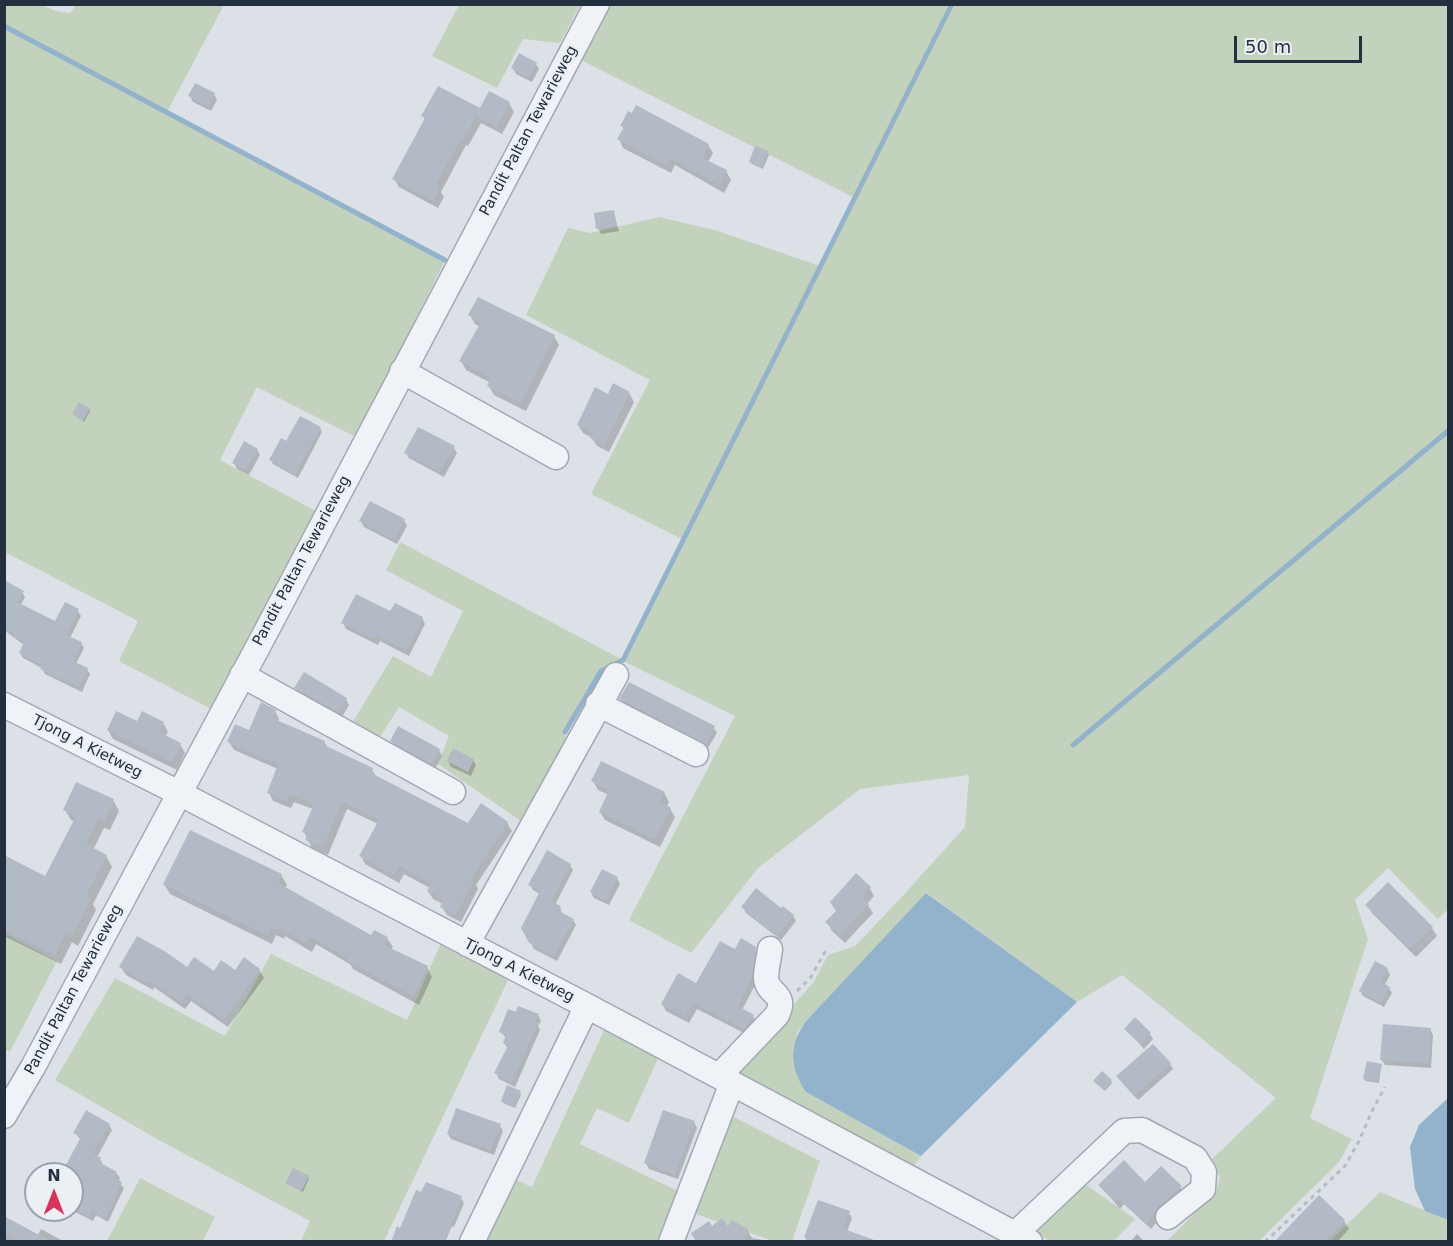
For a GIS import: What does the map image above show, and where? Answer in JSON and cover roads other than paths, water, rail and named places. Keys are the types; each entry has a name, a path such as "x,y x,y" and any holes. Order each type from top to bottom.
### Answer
{"street":[{"name":"Pandit Paltan Tewarieweg","path":"4,1116 39,1057 597,4"},
{"path":"402,371 556,457"},
{"path":"242,675 453,792"},
{"path":"467,944 498,892 598,704 616,675"},
{"path":"598,704 696,754"},
{"name":"Tjong A Kietweg","path":"4,705 179,793 1023,1238"},
{"path":"671,1242 725,1079 781,1007 780,1000 769,987 766,979 770,949"},
{"path":"472,1242 586,1006"},
{"path":"1023,1238 1124,1131 1142,1130 1165,1141 1195,1158 1204,1172 1203,1189 1168,1217"}],"water":[{"path":"926,893 1077,1002 921,1156 806,1092 796,1073 793,1055 797,1037 807,1020"},
{"path":"1448,1098 1448,1220 1425,1211 1415,1189 1410,1147 1419,1125"}],"waterway":[{"path":"565,732 601,671 623,660 952,4"},
{"path":"4,26 445,260"},
{"path":"1073,745 1448,431"}]}
